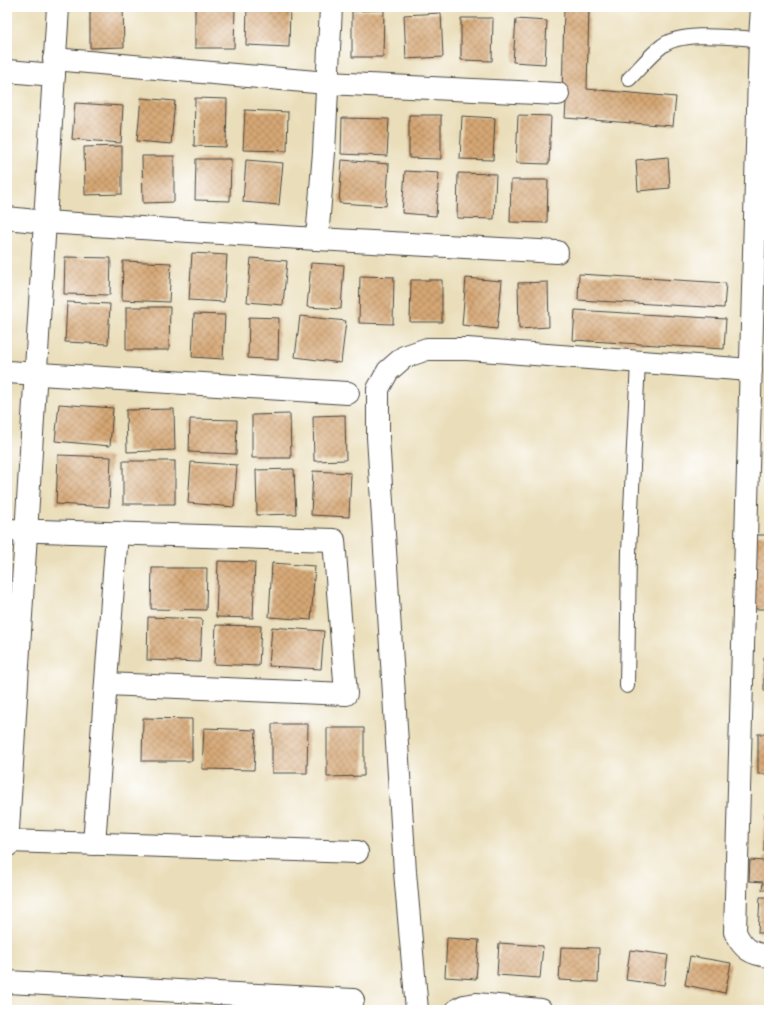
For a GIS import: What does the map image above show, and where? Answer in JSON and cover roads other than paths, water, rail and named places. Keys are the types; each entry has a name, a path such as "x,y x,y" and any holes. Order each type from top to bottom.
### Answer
{"street":[{"path":"7,846 17,530 36,374 58,7"},
{"path":"317,239 324,152 331,7"},
{"path":"762,7 735,932 740,943 749,951 759,955 769,956"},
{"path":"7,71 54,67 327,83 558,94"},
{"path":"7,218 45,222 317,239 557,252"},
{"path":"417,1010 405,872 378,437 378,389 388,371 404,357 427,349 467,349 751,370"},
{"path":"7,372 348,393"},
{"path":"17,530 334,540 346,694 106,684"},
{"path":"94,844 118,533"},
{"path":"7,841 357,852"},
{"path":"7,982 353,1000"},
{"path":"457,1010 464,1006 476,1004 541,1010"}],"lane":[{"path":"629,79 663,45 684,37 703,36 760,39"},
{"path":"627,686 629,552 638,361"}]}
